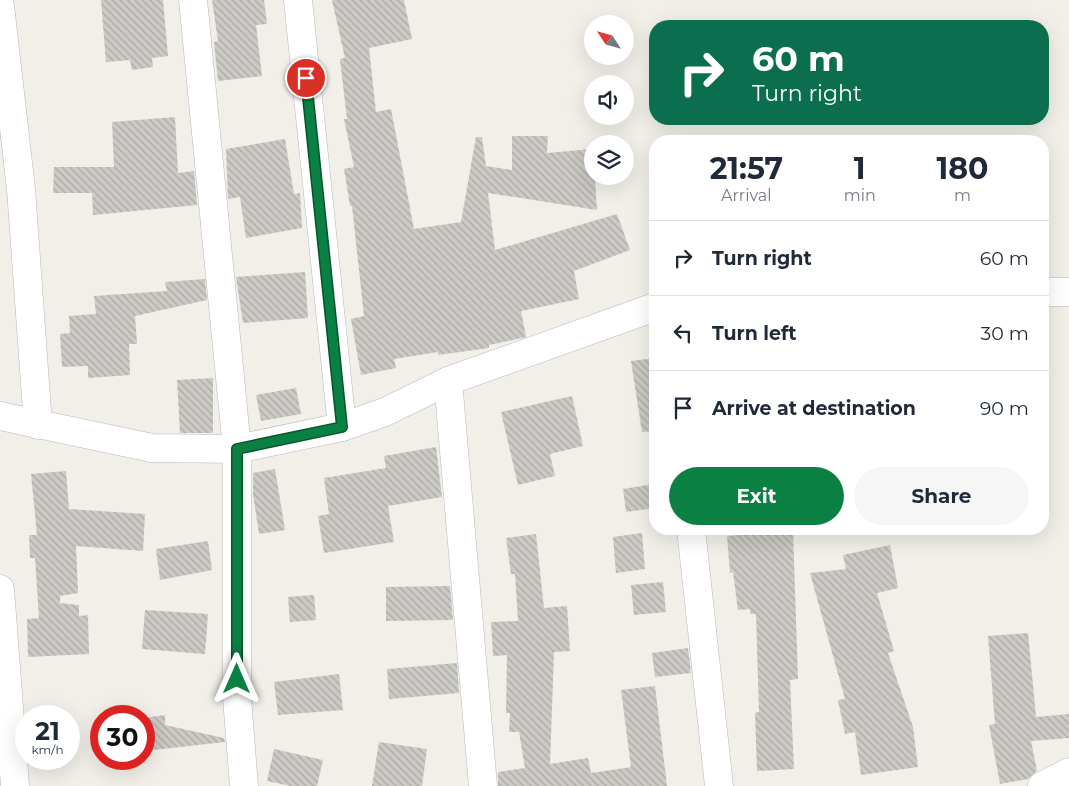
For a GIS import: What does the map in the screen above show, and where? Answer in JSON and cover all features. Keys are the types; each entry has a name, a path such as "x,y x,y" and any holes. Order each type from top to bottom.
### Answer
{"street":[{"path":"193,0 237,449 238,698 244,786"},
{"path":"298,0 342,427"},
{"path":"0,6 11,188 38,425"},
{"path":"1049,292 1069,292"},
{"path":"0,416 152,448 237,449 342,427 385,412 448,381 649,309"},
{"path":"448,381 483,786"},
{"path":"692,535 719,786"},
{"path":"0,589 15,786"},
{"path":"1042,786 1069,772"}],"building":[{"path":"101,0 163,0 168,56 152,58 153,67 132,70 130,60 106,62"},
{"path":"212,0 264,0 267,24 256,25 262,76 218,81 214,42 218,41"},
{"path":"332,0 404,0 412,39 369,48 376,112 391,109 414,229 461,222 476,137 482,137 486,166 512,170 512,136 548,136 547,153 584,150 584,185 596,185 597,210 488,193 495,250 617,214 630,250 574,271 579,299 521,311 526,337 489,345 489,348 438,355 438,352 394,359 396,368 361,375 351,319 364,316 352,206 350,206 344,169 354,167 344,119 347,119 340,59 345,58"},
{"path":"175,117 178,173 194,171 197,205 93,215 92,193 53,193 54,167 114,167 112,122"},
{"path":"285,139 294,194 300,193 302,228 246,238 240,197 228,199 226,149"},
{"path":"305,272 308,318 243,323 236,277"},
{"path":"205,279 207,300 135,316 137,344 129,344 130,375 88,378 88,366 62,367 60,334 70,333 69,316 96,314 94,296 167,291 165,282"},
{"path":"649,359 649,431 642,432 631,361"},
{"path":"213,378 213,433 180,433 177,380"},
{"path":"296,388 301,414 261,421 256,395"},
{"path":"572,396 583,446 550,454 555,476 518,485 501,412"},
{"path":"436,447 442,497 388,506 394,542 324,553 318,516 329,514 324,478 386,468 384,456"},
{"path":"275,469 285,530 259,534 253,494 253,473"},
{"path":"66,471 69,509 145,514 143,551 76,546 78,593 60,596 60,603 79,605 79,616 88,615 89,654 28,657 27,619 39,618 35,558 30,558 29,535 37,535 31,474"},
{"path":"649,485 649,509 626,512 623,489"},
{"path":"642,533 645,569 616,573 613,537"},
{"path":"536,534 544,608 567,606 570,651 554,652 550,764 588,758 591,773 631,767 621,690 655,686 667,786 498,786 498,772 525,768 519,732 509,732 510,713 506,713 507,655 493,656 491,622 518,621 515,574 511,574 506,538"},
{"path":"793,535 798,679 790,680 794,769 757,771 755,713 759,712 756,614 750,614 750,609 738,610 733,572 730,573 727,536"},
{"path":"208,541 212,570 160,580 156,549"},
{"path":"890,545 898,588 877,593 894,651 888,653 913,727 918,767 861,775 855,732 845,734 838,700 845,699 810,573 846,569 843,555"},
{"path":"663,582 666,612 634,615 631,585"},
{"path":"450,586 453,620 386,621 386,587"},
{"path":"314,595 316,620 290,622 288,597"},
{"path":"145,610 208,614 205,654 142,649"},
{"path":"1028,633 1036,717 1069,714 1069,738 1031,741 1037,771 1028,779 1000,784 989,725 995,724 988,636"},
{"path":"688,648 691,673 655,677 652,653"},
{"path":"457,663 459,693 389,699 387,669"},
{"path":"339,674 343,710 278,715 274,682"},
{"path":"165,715 165,725 224,738 225,742 155,750 155,716"},
{"path":"379,742 427,749 422,786 372,786"},
{"path":"274,749 323,760 317,786 291,786 267,781"}],"route":[{"path":"237,679 237,449 342,427 306,78"}]}
